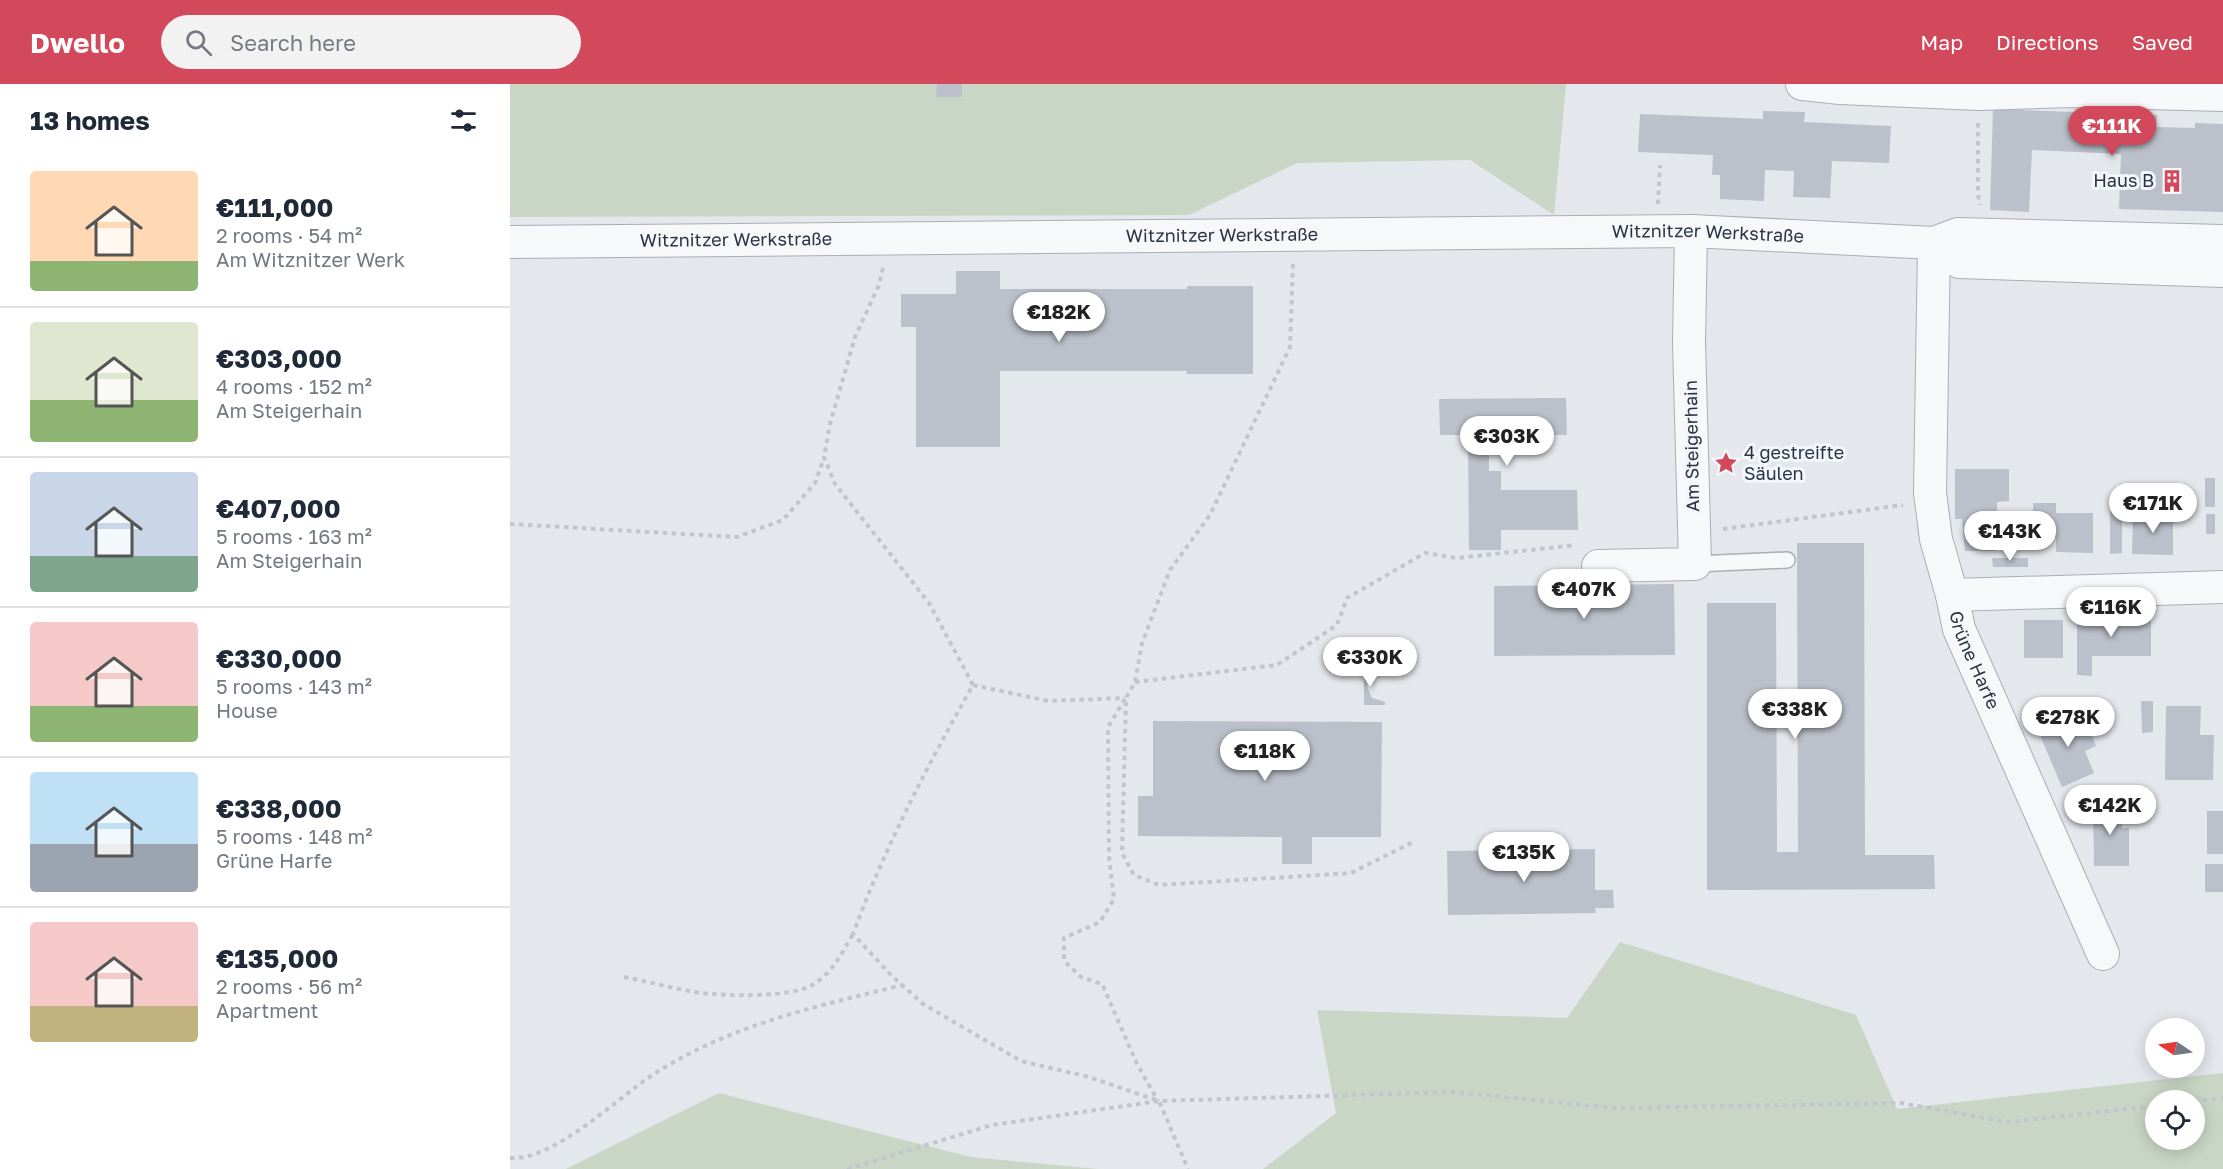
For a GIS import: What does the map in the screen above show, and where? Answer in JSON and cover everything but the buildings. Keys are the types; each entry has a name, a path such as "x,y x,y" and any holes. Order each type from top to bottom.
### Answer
{"street":[{"path":"1802,84 1979,94 2068,91 2223,95"},
{"name":"Witznitzer Werkstraße","path":"510,242 1656,231 1934,243 1958,234 2223,241"},
{"name":"Am Steigerhain","path":"1690,231 1689,342 1694,548"},
{"path":"1934,243 1959,262 2223,272"},
{"name":"Grüne Harfe","path":"1934,243 1930,494 1936,539 1963,638 2103,954"},
{"path":"1593,555 1694,548"},
{"name":"Grüne Harfe","path":"1952,595 2223,587"}],"lane":[{"path":"1694,548 1787,560"}],"path":[{"path":"1978,194 1979,94"},
{"path":"1656,231 1660,165"},
{"path":"1188,1169 1159,1101 1137,1064 1102,984 1081,977 1064,961 1064,938 1100,922 1114,899 1109,857 1108,727 1135,682 1142,643 1170,570 1210,515 1290,346 1294,236"},
{"path":"510,524 737,537 783,520 815,483 855,338 879,285 889,238"},
{"path":"824,457 835,484 929,603 972,686"},
{"path":"1694,548 1913,504"},
{"path":"1135,682 1277,665 1337,625 1347,598 1425,553 1457,558 1593,555"},
{"path":"972,686 1048,701 1126,698"},
{"path":"624,977 702,993 795,992 814,985 833,969 853,934 887,847 972,686"},
{"path":"1126,698 1122,853 1134,875 1160,885 1351,873 1415,841"},
{"path":"853,934 923,1004 1021,1061 1089,1077 1159,1101"},
{"path":"510,1158 519,1159 561,1143 653,1075 704,1045 777,1017 902,985"},
{"path":"847,1169 992,1125 1159,1101 1454,1092 1614,1108 1901,1103 2007,1122 2145,1107"},
{"path":"2205,1100 2223,1098"}],"green space":[{"path":"510,84 1566,84 1554,215 1470,160 1297,163 1189,215 510,217"},
{"path":"1620,942 1856,1015 1897,1109 2178,1078 2205,1078 2205,1075 2223,1073 2223,1169 1263,1169 1336,1113 1317,1010 1567,1018"},
{"path":"719,1093 971,1157 1098,1169 566,1169"}],"place":[{"name":"Haus B","path":"2172,181"},
{"name":"4 gestreifte Säulen","path":"1726,463"}]}
